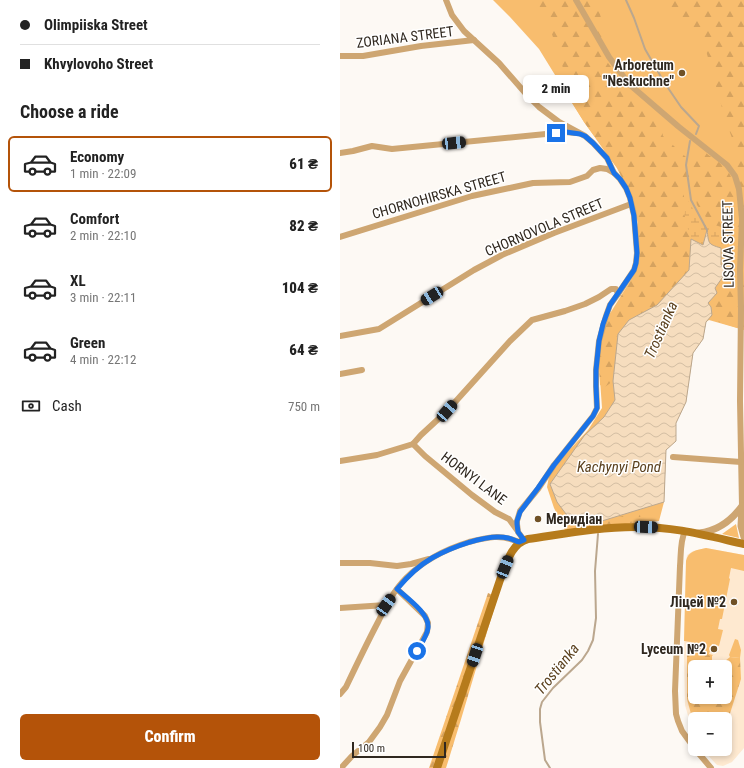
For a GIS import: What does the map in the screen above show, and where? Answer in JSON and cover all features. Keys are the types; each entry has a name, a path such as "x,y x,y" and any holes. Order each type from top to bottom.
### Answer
{"main road":[{"path":"437,768 500,580 510,555 522,541 618,528 636,527 685,531 744,544"}],"street":[{"path":"446,0 452,15 464,31 499,63 539,107 559,122 585,136 607,158 614,173 626,188 636,228 637,253 634,270 610,305 599,341 596,370 597,408 593,416 554,465 520,512 517,521 518,532"},
{"name":"LISOVA STREET","path":"576,0 609,57 629,84 679,127 727,165 735,176 739,189 742,219 740,270 740,401 743,504"},
{"name":"ZORIANA STREET","path":"340,56 363,56 421,46 474,40"},
{"path":"340,153 372,146 392,148 566,132 580,134"},
{"name":"CHORNOHIRSKA STREET","path":"340,237 472,196 532,183 570,182 587,176 593,170 600,168 607,169 614,173"},
{"name":"CHORNOVOLA STREET","path":"340,336 379,329 474,270 502,255 554,233 631,204"},
{"path":"340,461 377,455 413,444 447,411 510,341 532,320 565,312 599,297 611,289 616,290 618,294"},
{"path":"340,374 362,370"},
{"name":"HORNYI LANE","path":"413,444 425,456 472,495 495,512 510,519 522,541"},
{"path":"673,458 742,462"},
{"path":"695,533 712,531 725,525 732,519 743,504"},
{"path":"743,504 741,526 744,537"},
{"path":"685,531 680,566 675,691 678,720 688,739"},
{"path":"340,563 370,563 397,566 411,564 431,558 465,544 487,538 498,537 522,541"},
{"path":"340,694 346,687 386,605 406,578 431,558"},
{"path":"341,768 352,756 369,742 380,727 387,715 400,681 427,632 428,623 425,616 397,589"},
{"path":"340,608 386,605"},
{"path":"701,756 712,768"}],"shaded area":[{"name":"Lyceum №2","path":"706,548 744,555 744,748 732,762 723,766 717,765 709,756 732,756 732,712 688,712 688,716 685,705 684,657 687,555 693,551"}],"green space":[{"path":"493,0 744,0 744,330 709,320 706,322 703,339 693,353 686,402 676,423 676,441 666,450 664,502 659,521 566,532 554,508 547,487 550,471 588,430 602,408 598,351 634,275 638,262 638,222 633,199 617,168 584,122 539,49"},
{"path":"536,0 598,0 608,63 626,87 648,106 660,121 663,136 687,158 706,153 726,169 731,177 737,200 739,264 729,267 725,228 711,224 697,205 691,175 684,181 684,213 691,239 689,270 657,305 629,320 618,334 613,381 605,387 600,385 598,351 609,315 634,275 638,262 638,222 633,199 617,168 584,122 560,84 563,68 551,31"},
{"path":"662,0 744,0 744,211 736,167 740,159 726,122 705,47"},
{"path":"689,201 694,211 702,220 718,230 721,235 726,250 727,271 724,266 721,265 709,242 707,231 703,245 691,239 685,215 686,205"},
{"path":"744,270 744,330 709,319 712,315 708,303 717,293 715,288 737,286"},
{"path":"634,514 640,515 640,522 601,526 600,524 600,521"},
{"path":"736,524 739,538 722,534"},
{"path":"706,548 744,555 744,571 731,568 722,619 720,619 718,629 723,630 719,646 712,644 709,654 713,655 712,660 705,660 703,652 691,642 684,641 686,561 689,555 696,550"},
{"path":"500,590 446,768 440,768"},
{"path":"488,593 493,595 435,768 429,768"},
{"path":"735,639 738,640 741,650 740,658 730,657 729,655"},
{"path":"687,648 710,656 709,660 688,660 688,703"},
{"path":"730,657 740,658 741,679 730,712 690,712 688,704 732,704 732,660 726,660"}],"water":[{"name":"Kachynyi Pond","path":"707,230 708,238 711,244 721,248 721,265 724,266 727,271 715,288 717,293 708,303 711,307 712,315 706,322 703,339 693,353 686,402 676,423 676,441 666,450 664,502 592,524 572,522 557,502 550,484 584,436 604,417 615,400 613,381 618,334 629,320 657,305 689,270 691,239 703,245"}],"waterway":[{"path":"626,0 645,49 664,82 681,107 699,126 696,134"},
{"name":"Trostianka","path":"690,141 686,165 691,200 707,231"},
{"name":"Trostianka","path":"550,768 545,760 540,722 540,709 542,702 553,688 582,660 593,640 596,618 595,571 598,534"}],"place":[{"name":"Arboretum \"Neskuchne\"","path":"682,73"},
{"name":"Меридіан","path":"538,519"},
{"name":"Ліцей №2","path":"734,602"},
{"name":"Lyceum №2","path":"714,649"}],"route":[{"path":"417,651 427,632 428,623 425,616 397,589 406,578 431,558 465,544 481,539 498,537 509,538 519,542 524,540 518,532 517,521 520,512 554,465 593,416 597,408 597,354 603,324 610,305 634,270 636,263 636,228 630,198 626,188 614,173 607,158 585,136 566,132 556,133"}]}
